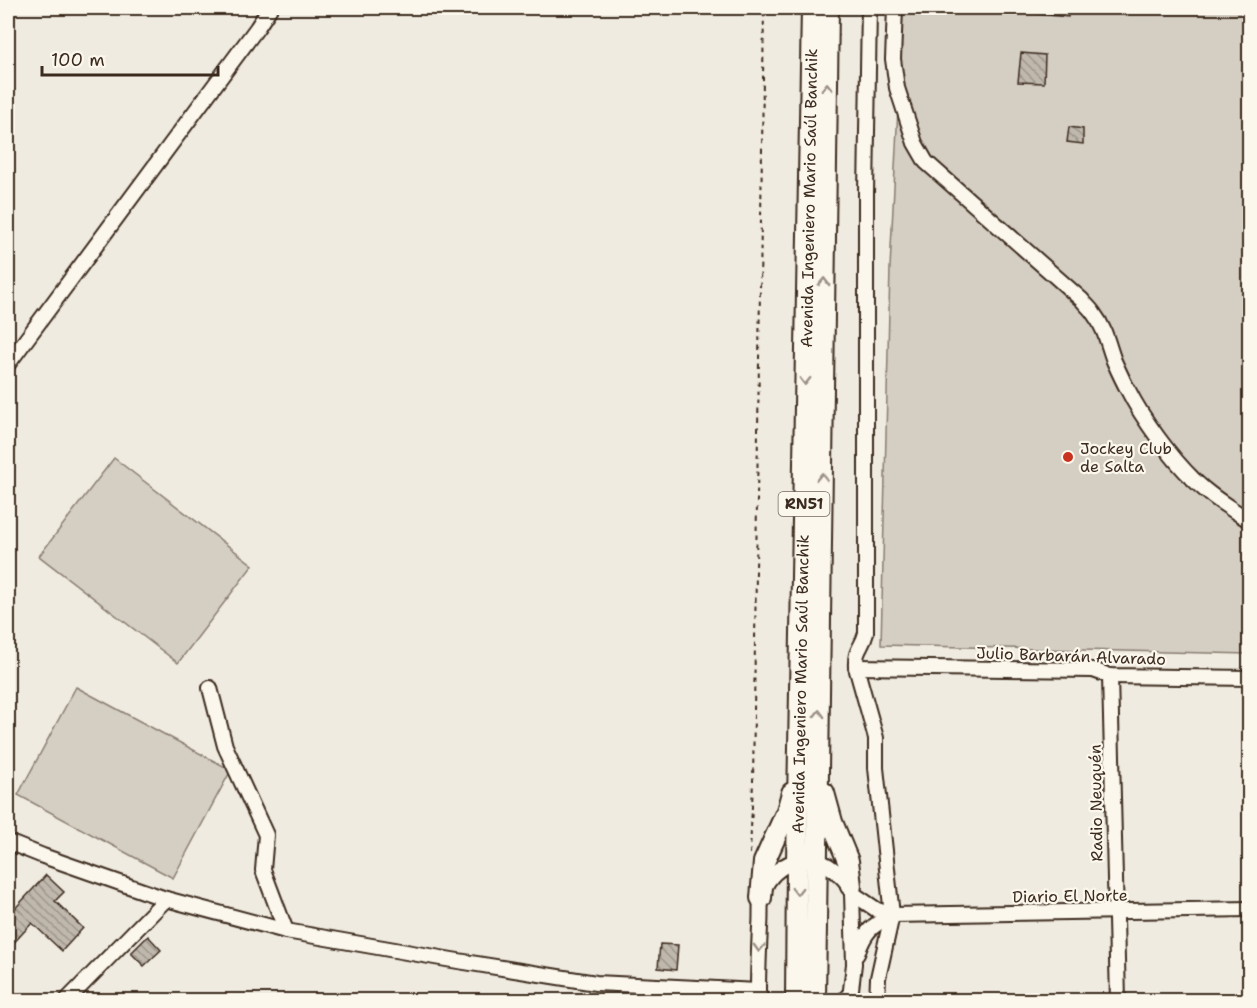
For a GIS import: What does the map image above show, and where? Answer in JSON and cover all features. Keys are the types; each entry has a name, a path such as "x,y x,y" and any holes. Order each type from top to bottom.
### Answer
{"highway":[{"name":"Avenida Ingeniero Mario Saúl Banchik","path":"796,1000 812,8"},
{"name":"Avenida Ingeniero Mario Saúl Banchik","path":"814,1000 828,8"},
{"path":"761,898 764,862 787,811 800,764"},
{"path":"819,773 832,822 848,861 851,890"}],"street":[{"path":"8,364 270,8"},
{"path":"869,8 866,193 866,633 864,642 856,654 856,666 876,738 876,768 892,915 878,978 877,1000"},
{"path":"895,8 893,59 897,88 915,142 926,162 1095,314 1128,391 1162,442 1193,480 1209,494 1250,521"},
{"name":"Julio Barbarán Alvarado","path":"856,666 1093,670 1110,676 1250,678"},
{"name":"Radio Neuquén","path":"1110,676 1118,1000"},
{"path":"210,688 225,746 266,835 263,870 286,931"},
{"path":"8,842 166,899 286,931 596,983 758,997 761,898 769,879 786,865 797,861 825,863 851,890 877,910 892,915"},
{"path":"851,890 854,964"},
{"path":"67,1000 166,899"},
{"name":"Diario El Norte","path":"892,915 1250,909"},
{"path":"849,1000 854,964 862,939 869,928 892,915"}],"path":[{"path":"750,861 764,8"}],"shaded area":[{"name":"Jockey Club de Salta","path":"903,8 1249,8 1249,654 881,645 890,268"},
{"path":"114,458 253,565 178,663 39,556"},
{"path":"76,687 231,770 173,878 18,795"}],"building":[{"path":"1038,8 1068,8 1068,17 1038,14"},
{"path":"1021,53 1045,55 1044,83 1018,82"},
{"path":"1069,127 1083,129 1083,144 1067,142"},
{"path":"46,875 64,892 55,901 83,928 62,951 32,923 8,949 8,916"},
{"path":"148,936 161,950 144,966 131,953"},
{"path":"660,944 678,945 676,970 658,968"}],"place":[{"name":"Jockey Club de Salta","path":"1068,457"}]}
